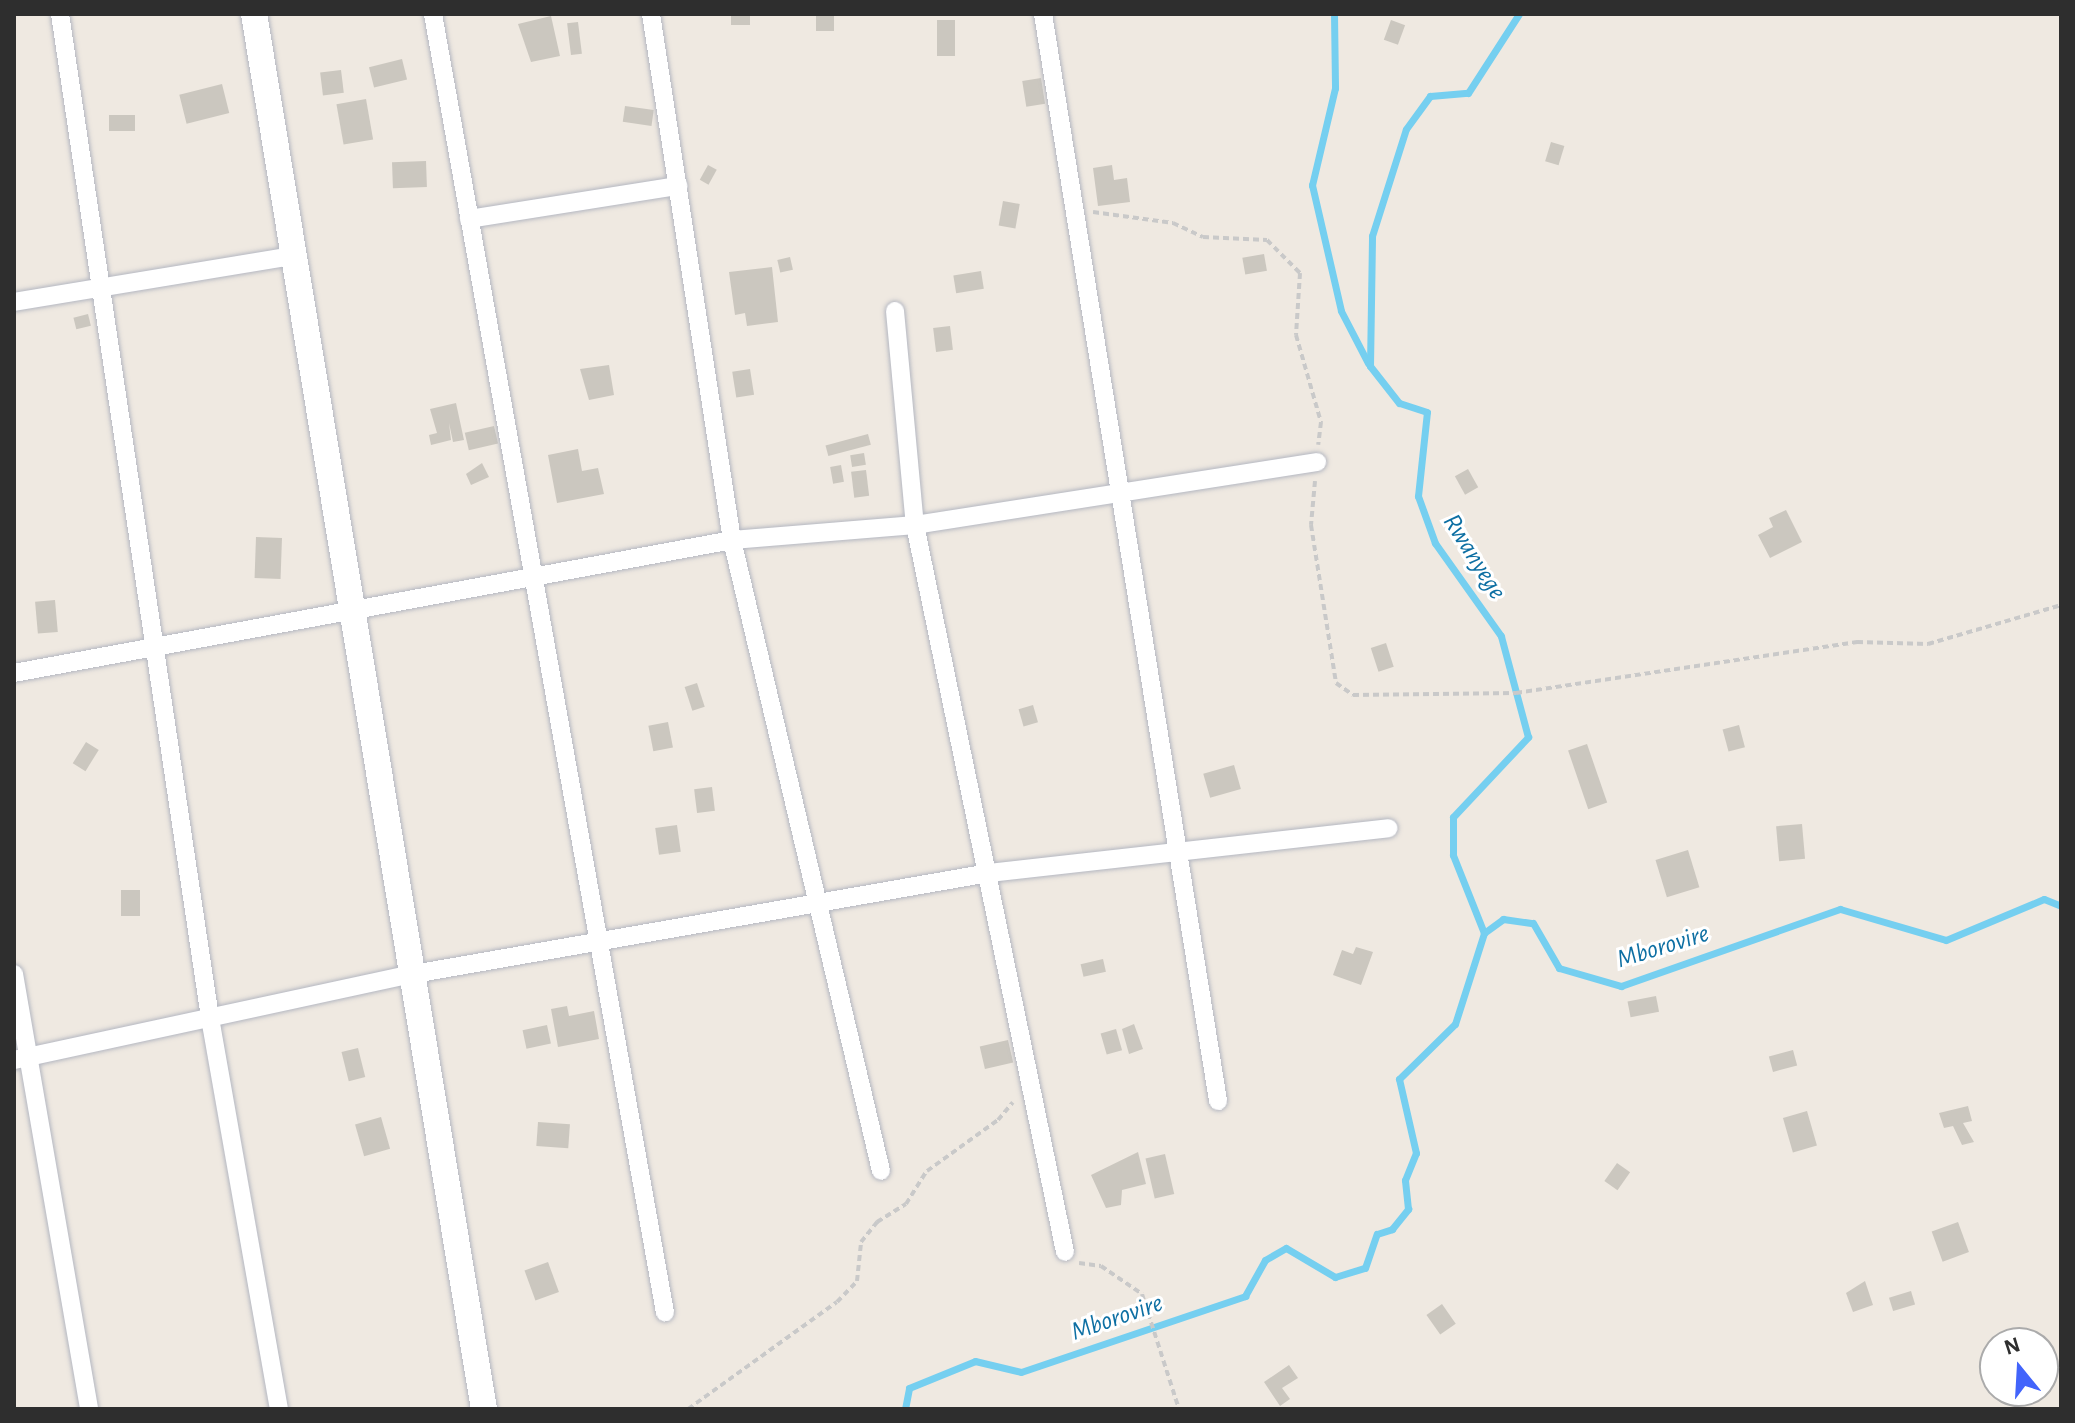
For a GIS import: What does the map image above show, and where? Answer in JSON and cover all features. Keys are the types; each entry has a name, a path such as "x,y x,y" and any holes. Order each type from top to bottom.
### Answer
{"street":[{"path":"60,14 98,288 210,1018 279,1409"},
{"path":"254,14 353,613 408,975 484,1409"},
{"path":"433,14 595,942 665,1312"},
{"path":"651,14 732,540 814,904 881,1171"},
{"path":"1043,14 1181,850 1218,1101"},
{"path":"469,219 678,186"},
{"path":"14,302 293,256"},
{"path":"895,311 915,525 1033,1077 1065,1252"},
{"path":"14,673 156,651 732,540 915,525 1317,462"},
{"path":"20,1059 408,975 989,873 1388,828"},
{"path":"14,974 20,1059 89,1409"}],"path":[{"path":"1077,210 1173,223 1203,237 1267,240 1300,273 1296,335 1321,422 1311,525 1336,683 1353,695 1516,693 1857,642 1928,644 2061,605"},
{"path":"688,1409 837,1302 857,1281 861,1242 877,1222 906,1204 927,1171 998,1120 1033,1077"},
{"path":"1065,1252 1075,1263 1101,1266 1142,1294 1179,1409"}],"building":[{"path":"731,14 750,14 750,25 731,25"},
{"path":"816,15 834,15 834,31 816,31"},
{"path":"551,16 560,56 531,62 518,24"},
{"path":"937,20 955,20 955,56 937,56"},
{"path":"1391,20 1405,25 1398,45 1384,40"},
{"path":"578,22 582,54 571,55 567,23"},
{"path":"402,59 407,79 374,88 369,67"},
{"path":"341,70 344,93 323,95 320,73"},
{"path":"1041,78 1045,104 1026,107 1022,81"},
{"path":"222,84 229,113 187,124 179,95"},
{"path":"366,99 373,139 344,145 336,104"},
{"path":"625,106 654,110 651,126 623,122"},
{"path":"109,115 135,115 135,131 109,131"},
{"path":"1551,142 1564,146 1559,165 1545,161"},
{"path":"426,161 427,187 393,188 392,162"},
{"path":"708,165 717,170 709,185 700,180"},
{"path":"1112,165 1114,180 1127,178 1130,202 1098,206 1093,168"},
{"path":"1003,201 1020,204 1015,229 999,226"},
{"path":"1264,254 1267,271 1245,275 1242,258"},
{"path":"790,257 793,270 780,273 777,260"},
{"path":"772,267 778,322 747,326 745,313 735,315 729,272"},
{"path":"981,271 984,289 956,293 953,275"},
{"path":"88,314 91,326 76,329 73,318"},
{"path":"950,326 953,350 936,352 933,328"},
{"path":"609,365 614,395 589,400 580,369"},
{"path":"750,369 754,395 736,397 732,372"},
{"path":"456,403 464,440 453,442 449,423 451,440 431,445 429,435 437,433 430,409"},
{"path":"494,426 498,444 469,450 465,433"},
{"path":"868,434 871,445 828,456 825,445"},
{"path":"578,449 582,471 598,468 604,494 557,503 548,455"},
{"path":"864,453 866,465 852,467 850,455"},
{"path":"482,463 489,477 471,485 466,474"},
{"path":"841,465 844,482 833,484 830,467"},
{"path":"1468,469 1478,487 1465,495 1455,476"},
{"path":"866,470 869,496 854,498 851,472"},
{"path":"1786,510 1802,542 1770,558 1758,535 1773,527 1769,518"},
{"path":"256,537 282,538 281,579 255,578"},
{"path":"55,600 58,632 38,634 35,602"},
{"path":"1386,643 1394,667 1379,672 1371,648"},
{"path":"697,683 705,707 692,711 685,687"},
{"path":"1033,705 1038,722 1024,726 1019,709"},
{"path":"668,722 673,748 653,751 648,726"},
{"path":"1739,725 1745,747 1729,752 1723,729"},
{"path":"86,742 99,750 85,771 73,763"},
{"path":"1587,744 1607,803 1588,809 1568,751"},
{"path":"1234,765 1241,789 1210,798 1203,774"},
{"path":"712,787 715,811 697,813 694,789"},
{"path":"1802,824 1805,859 1779,861 1776,826"},
{"path":"677,825 681,852 659,855 655,828"},
{"path":"1688,850 1699,887 1667,897 1655,860"},
{"path":"121,890 140,890 140,916 121,916"},
{"path":"1356,947 1373,952 1361,985 1333,975 1342,950 1353,954"},
{"path":"1103,959 1106,972 1084,977 1081,964"},
{"path":"1656,996 1659,1012 1631,1017 1628,1002"},
{"path":"567,1006 569,1016 594,1011 599,1039 558,1047 551,1009"},
{"path":"1134,1024 1143,1049 1129,1054 1122,1029"},
{"path":"547,1025 551,1044 526,1049 523,1030"},
{"path":"1116,1029 1122,1050 1107,1055 1101,1033"},
{"path":"1008,1040 1013,1062 985,1069 980,1047"},
{"path":"358,1048 365,1077 349,1081 342,1052"},
{"path":"1793,1050 1797,1065 1773,1072 1769,1056"},
{"path":"1968,1106 1972,1121 1963,1123 1974,1142 1962,1145 1953,1126 1944,1128 1939,1113"},
{"path":"1807,1111 1817,1146 1793,1152 1783,1118"},
{"path":"381,1117 390,1149 364,1156 355,1124"},
{"path":"538,1122 570,1124 568,1148 536,1146"},
{"path":"1138,1152 1146,1184 1122,1190 1121,1205 1106,1208 1091,1175"},
{"path":"1165,1154 1174,1194 1155,1198 1146,1158"},
{"path":"1617,1163 1630,1172 1617,1190 1604,1181"},
{"path":"1958,1222 1969,1252 1943,1262 1932,1232"},
{"path":"548,1262 559,1292 535,1301 525,1271"},
{"path":"1865,1281 1873,1305 1853,1312 1846,1293"},
{"path":"1911,1291 1915,1304 1893,1311 1889,1298"},
{"path":"1442,1304 1456,1324 1440,1335 1426,1315"},
{"path":"1289,1365 1298,1378 1282,1388 1290,1399 1280,1406 1264,1382"}],"waterway":[{"path":"1334,14 1335,88 1312,185 1341,311 1368,363"},
{"name":"Rwanyege","path":"1484,933 1453,855 1453,817 1528,737 1501,636 1435,543 1418,496 1427,412 1399,403 1370,366 1372,236 1406,129 1430,96 1468,93 1519,14"},
{"name":"Mborovire","path":"905,1409 909,1388 975,1361 1021,1372 1245,1296 1265,1260 1286,1248 1335,1277 1365,1268 1377,1234 1392,1229 1408,1209 1405,1180 1416,1153 1399,1079 1455,1024 1484,933 1503,919 1533,923 1559,968 1621,986 1840,909 1946,940 2044,899 2061,906"}]}
